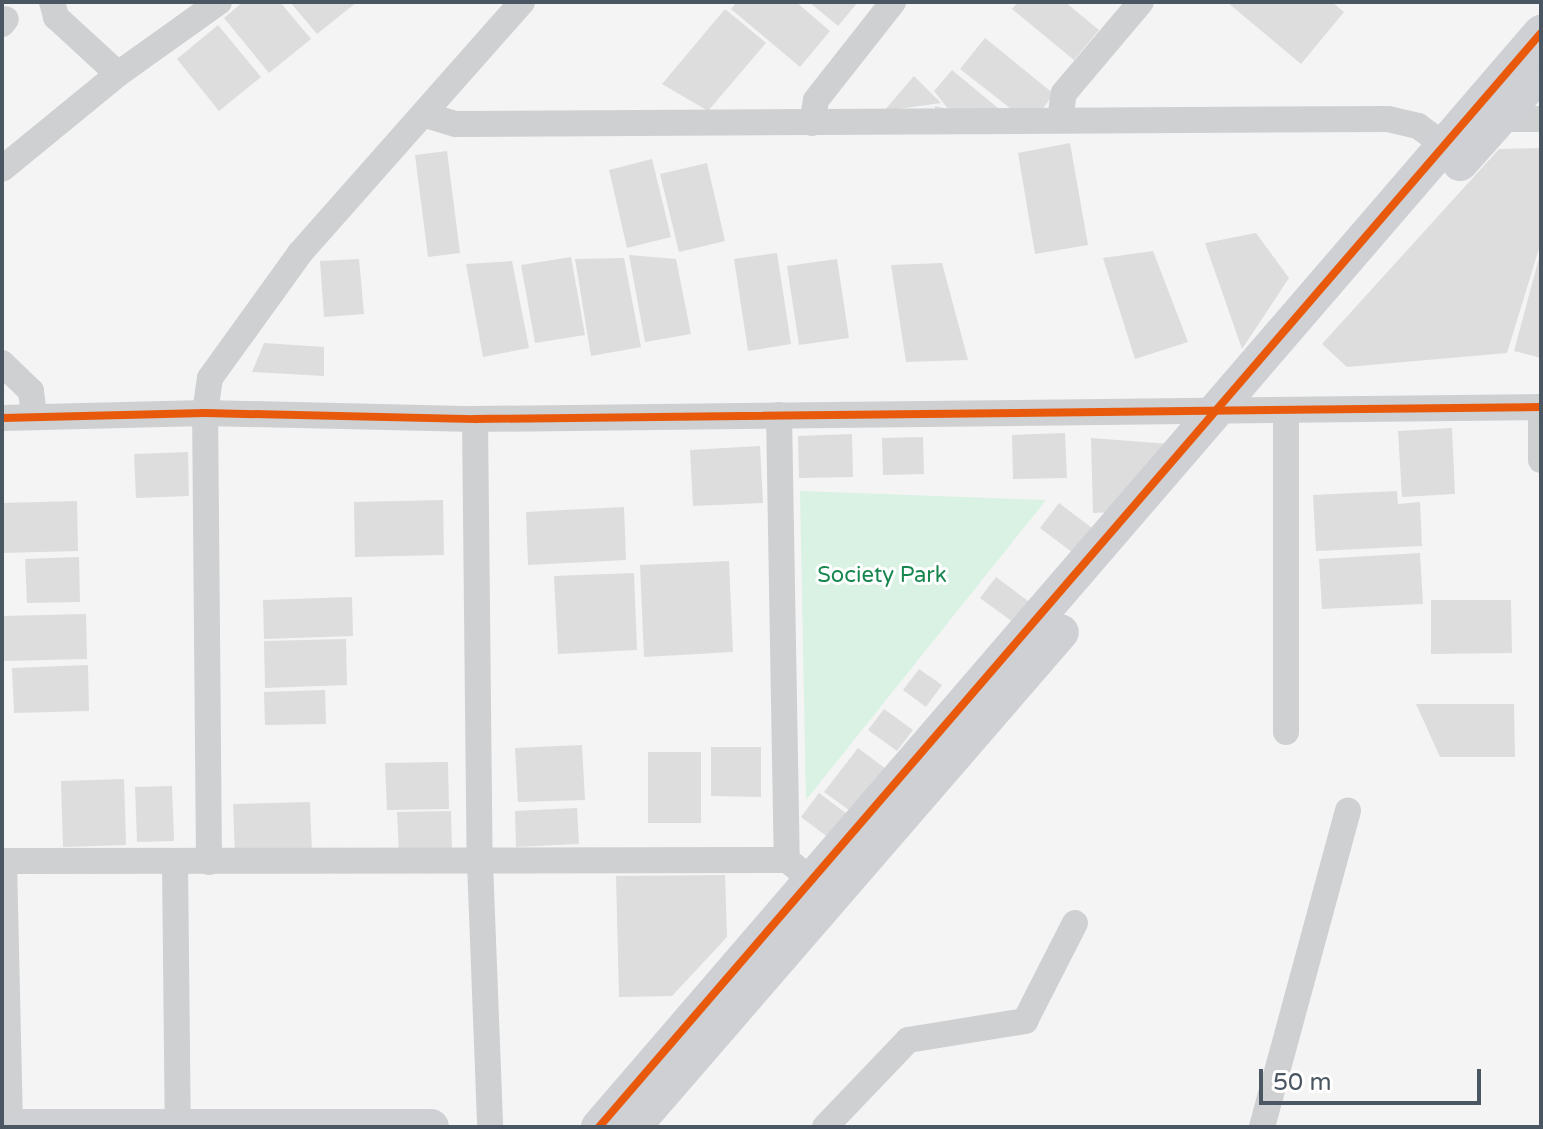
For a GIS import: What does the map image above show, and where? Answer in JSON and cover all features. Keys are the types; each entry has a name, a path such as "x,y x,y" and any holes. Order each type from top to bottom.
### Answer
{"street":[{"path":"52,2 56,17 118,74"},
{"path":"2,169 118,74 219,2"},
{"path":"209,862 205,413 210,378 248,321 300,253 426,115 522,2"},
{"path":"812,123 816,100 893,2"},
{"path":"1060,120 1064,93 1141,2"},
{"path":"633,1127 796,920 1490,111 1541,33"},
{"path":"1490,111 1541,72"},
{"path":"1490,111 1541,119"},
{"path":"426,115 456,124 1388,119 1418,126 1455,152"},
{"path":"2,363 31,391 34,416"},
{"path":"2,418 205,413 475,419 1286,413 1541,407 1541,460"},
{"path":"10,1127 3,861 480,862 800,871 1231,412"},
{"path":"1286,413 1286,732"},
{"path":"599,1127 796,920 800,871 779,415"},
{"path":"475,419 480,862 490,1127"},
{"path":"1262,1127 1348,810"},
{"path":"175,861 178,1126"},
{"path":"825,1127 908,1040 1025,1021 1075,923"},
{"path":"24,1127 431,1127"}],"green space":[{"name":"Society Park","path":"800,491 1046,500 806,800"}],"building":[{"path":"243,2 280,2 311,39 269,73 224,18"},
{"path":"290,2 357,2 317,34"},
{"path":"737,2 796,2 830,31 800,67 731,9"},
{"path":"809,2 858,2 838,26"},
{"path":"1018,2 1065,2 1099,30 1074,60 1012,9"},
{"path":"1227,2 1332,2 1344,12 1301,64"},
{"path":"725,9 766,43 708,111 662,84"},
{"path":"218,25 261,77 219,111 177,59"},
{"path":"985,38 1054,94 1036,117 1010,108 960,69"},
{"path":"952,70 1004,113 936,118 935,106 948,109 934,91"},
{"path":"914,76 941,103 884,111"},
{"path":"1070,143 1088,245 1035,254 1018,153"},
{"path":"1541,148 1541,242 1507,353 1347,367 1322,344 1499,149"},
{"path":"447,151 460,253 428,257 415,155"},
{"path":"652,159 671,237 627,248 609,170"},
{"path":"707,163 725,241 679,252 660,174"},
{"path":"1256,233 1289,278 1242,349 1205,243"},
{"path":"1153,251 1188,342 1135,359 1103,258"},
{"path":"777,253 791,344 748,351 734,259"},
{"path":"1541,254 1541,358 1514,351"},
{"path":"629,255 676,259 691,334 645,342"},
{"path":"571,257 585,335 535,343 521,265"},
{"path":"624,258 641,347 591,356 575,259"},
{"path":"359,259 364,314 324,317 320,261"},
{"path":"837,259 849,338 799,345 787,266"},
{"path":"512,261 529,348 483,357 466,264"},
{"path":"942,263 968,360 906,362 891,265"},
{"path":"264,343 324,347 324,376 252,372"},
{"path":"1452,428 1455,494 1402,497 1398,431"},
{"path":"1065,433 1067,478 1013,479 1012,435"},
{"path":"852,434 853,477 799,478 798,436"},
{"path":"923,437 924,474 883,475 882,438"},
{"path":"1091,438 1170,444 1116,512 1093,513"},
{"path":"760,446 763,503 693,506 690,450"},
{"path":"188,452 189,496 136,498 134,454"},
{"path":"1397,491 1398,504 1420,502 1422,546 1316,551 1313,495"},
{"path":"443,500 444,555 355,557 354,502"},
{"path":"77,501 78,551 2,553 2,503"},
{"path":"1059,503 1100,534 1081,559 1040,528"},
{"path":"624,507 626,560 528,565 526,512"},
{"path":"1420,553 1423,604 1322,609 1319,559"},
{"path":"79,557 80,602 27,603 25,559"},
{"path":"729,561 733,652 644,657 640,565"},
{"path":"634,573 637,650 558,654 554,576"},
{"path":"996,577 1032,604 1017,625 980,598"},
{"path":"352,597 353,636 264,639 263,600"},
{"path":"1431,600 1511,600 1512,653 1431,654"},
{"path":"86,614 87,659 2,661 2,616"},
{"path":"346,639 347,685 265,688 264,641"},
{"path":"88,665 89,711 14,713 12,668"},
{"path":"919,669 942,685 926,707 903,690"},
{"path":"325,690 326,724 265,725 264,692"},
{"path":"1416,704 1514,704 1515,757 1440,757"},
{"path":"884,709 913,730 897,751 868,730"},
{"path":"582,745 585,800 518,802 515,748"},
{"path":"711,747 761,747 761,797 711,796"},
{"path":"858,748 886,769 853,813 824,792"},
{"path":"648,752 701,752 701,823 648,823"},
{"path":"448,762 449,809 387,810 385,763"},
{"path":"124,779 126,845 63,847 61,781"},
{"path":"172,786 174,841 137,842 135,787"},
{"path":"819,793 847,814 829,838 801,817"},
{"path":"310,802 312,853 235,855 233,804"},
{"path":"577,808 579,844 516,847 515,811"},
{"path":"451,811 452,853 399,854 397,812"},
{"path":"725,875 727,937 672,996 619,997 616,876"}],"cycle path":[{"path":"599,1127 1541,33"},
{"path":"2,418 205,413 475,419 1541,407"}]}
